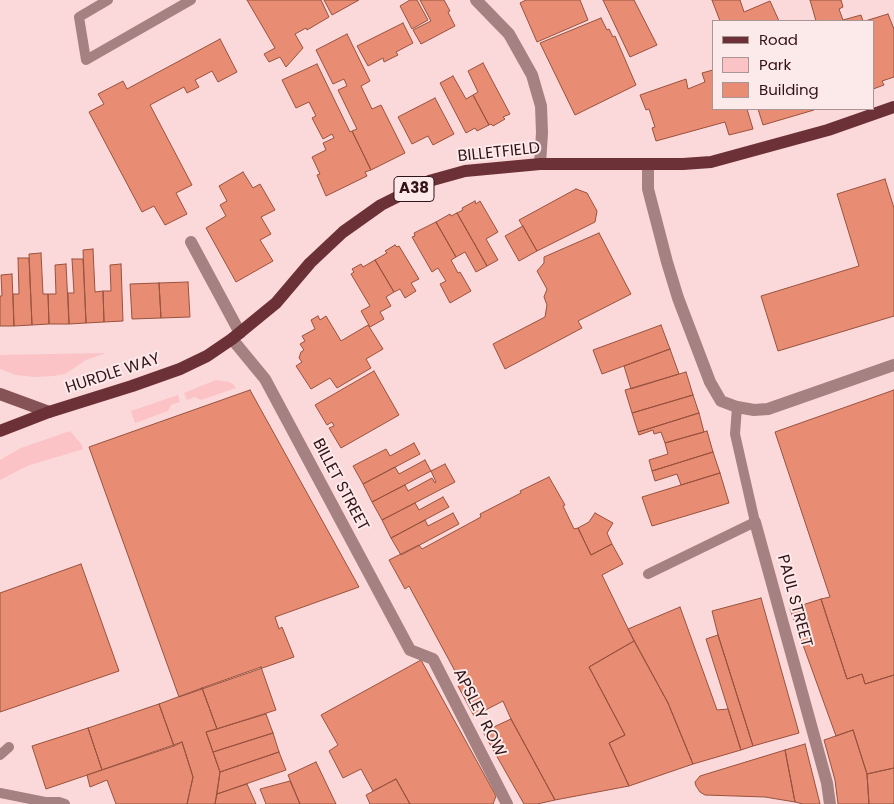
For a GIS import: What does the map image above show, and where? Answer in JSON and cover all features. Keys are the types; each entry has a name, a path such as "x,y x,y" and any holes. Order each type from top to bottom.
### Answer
{"main road":[{"name":"A38","path":"648,164 711,162 828,130 894,107"},
{"name":"BILLETFIELD","path":"236,336 276,303 310,263 343,232 381,205 428,181 465,171 540,164 648,164"},
{"name":"HURDLE WAY","path":"0,431 49,412 180,369 207,356 236,336"},
{"path":"0,394 49,412"}],"street":[{"path":"476,0 509,34 532,75 541,106 540,164"},
{"path":"648,164 648,189 678,298 710,382 721,401 737,407 754,410 768,409 894,366"},
{"name":"BILLET STREET","path":"191,242 236,336 265,379 410,650"},
{"name":"PAUL STREET","path":"755,522 827,784 830,804"},
{"name":"APSLEY ROW","path":"410,650 433,659 507,804"}],"lane":[{"path":"108,0 79,17 86,60 191,0"},
{"name":"PAUL STREET","path":"737,407 734,434 755,522"},
{"path":"648,574 755,522"},
{"path":"0,755 9,747"},
{"path":"0,793 65,804"}],"green space":[{"path":"106,353 86,360 65,374 53,376 16,375 0,369 0,355"},
{"path":"216,380 229,382 236,388 201,400 195,397 187,400 184,393"},
{"path":"178,395 180,402 171,405 168,411 135,423 131,411"},
{"path":"70,431 82,445 83,449 27,466 0,480 0,460 21,448"}],"building":[{"path":"247,0 321,0 329,17 307,30 306,28 295,34 303,48 286,67 280,57 269,62 264,54 275,48"},
{"path":"324,0 359,0 332,15"},
{"path":"410,0 417,0 428,20 412,29 400,6"},
{"path":"420,0 444,0 455,26 421,44 413,30 431,21"},
{"path":"526,0 580,0 588,20 537,42 520,3"},
{"path":"603,0 634,0 657,45 630,57"},
{"path":"712,0 740,0 744,12 770,1 779,20 720,20"},
{"path":"810,0 841,0 843,7 839,9 843,20 816,20"},
{"path":"888,14 894,29 894,77 882,81 884,85 874,89 874,20 868,20"},
{"path":"861,15 863,20 843,20"},
{"path":"601,18 607,30 609,29 613,37 615,36 636,85 575,115 540,43"},
{"path":"403,23 413,43 396,52 398,55 384,62 383,58 368,66 357,46"},
{"path":"347,34 370,81 361,86 372,109 381,105 405,153 371,170 352,131 357,129 338,90 347,86 344,79 333,84 316,50"},
{"path":"220,39 237,72 218,82 212,71 195,80 199,87 187,93 184,87 150,105 192,185 176,193 187,214 165,225 154,206 142,212 89,112 104,104 98,94 123,81 127,89"},
{"path":"483,63 510,114 503,117 505,119 493,126 489,125 473,95 478,92 468,71"},
{"path":"317,64 371,170 365,172 367,176 326,196 317,175 320,174 312,157 326,150 323,143 334,138 332,134 323,139 312,118 316,116 309,102 296,108 282,80"},
{"path":"712,70 712,110 747,110 753,129 729,135 725,122 656,141 652,128 655,127 649,109 646,110 640,95 686,79 688,89 705,82 702,73"},
{"path":"453,76 466,99 473,95 489,125 477,131 475,128 466,133 440,83"},
{"path":"435,98 454,134 433,145 428,136 412,144 398,117"},
{"path":"758,110 814,110 763,125"},
{"path":"243,172 253,188 260,184 275,210 261,217 271,234 260,240 273,261 236,282 206,228 226,216 220,205 227,201 219,186"},
{"path":"885,179 894,208 894,316 778,351 761,296 859,266 837,194"},
{"path":"576,189 587,193 597,211 595,222 537,251 519,220"},
{"path":"475,201 476,204 480,201 498,232 486,239 498,260 487,266 457,213"},
{"path":"457,213 487,266 476,272 465,252 456,257 436,222 450,214 451,216"},
{"path":"436,222 456,257 451,260 471,291 450,303 440,284 446,281 438,268 432,272 412,237 415,236 414,233"},
{"path":"523,226 537,251 519,261 505,236"},
{"path":"599,233 631,294 578,321 582,328 505,369 493,344 545,317 547,305 544,297 547,289 537,271 544,263 544,257"},
{"path":"395,245 399,246 419,279 411,283 416,291 405,298 400,289 394,292 375,260 387,253 385,251"},
{"path":"93,249 95,292 103,291 104,322 86,323 83,250"},
{"path":"41,253 43,294 48,294 49,324 32,325 29,254"},
{"path":"18,258 29,258 32,325 14,326 13,294 19,294"},
{"path":"72,259 83,259 86,323 69,324 68,293 74,293"},
{"path":"375,260 394,292 386,297 391,306 380,312 384,319 370,327 361,311 370,306 351,274 354,272 352,269 361,264 363,267"},
{"path":"66,264 69,324 49,324 48,294 56,294 55,265"},
{"path":"121,264 123,321 104,322 103,291 111,291 110,265"},
{"path":"12,274 14,326 0,326 1,275"},
{"path":"188,282 190,317 161,318 159,283"},
{"path":"159,283 161,318 132,319 130,284"},
{"path":"318,316 320,320 326,316 341,341 368,325 383,349 366,359 371,368 337,388 330,378 311,389 296,366 302,362 299,358 304,350 300,344 305,341 302,336 315,329 311,320"},
{"path":"661,325 670,349 602,374 593,350"},
{"path":"670,349 679,374 631,389 624,366"},
{"path":"374,371 399,415 341,448 329,428 334,426 332,422 327,425 315,405"},
{"path":"686,372 693,395 632,413 625,390"},
{"path":"250,390 359,587 275,617 279,629 282,627 294,657 179,697 89,447"},
{"path":"894,390 894,675 865,684 862,674 847,679 821,599 830,597 775,432"},
{"path":"693,395 699,413 638,432 632,413"},
{"path":"699,413 704,432 665,443 661,432 654,434 653,430 639,435 638,432"},
{"path":"707,431 713,452 652,471 649,460 668,454 665,443"},
{"path":"414,443 420,454 363,484 353,466 386,449 390,456"},
{"path":"713,452 720,473 681,485 677,474 655,481 652,471"},
{"path":"425,460 431,471 372,502 363,484 395,467 399,474"},
{"path":"445,464 455,482 382,520 372,502 405,485 408,491 432,478 435,483 431,471"},
{"path":"720,473 729,503 652,526 642,497"},
{"path":"549,477 565,505 563,506 574,529 578,528 591,555 612,544 623,564 602,575 634,641 589,667 625,735 609,743 629,786 555,800 503,701 474,716 458,686 462,684 409,586 405,589 389,560 419,545 422,549 481,517 480,514 521,493 520,491"},
{"path":"443,497 449,507 391,538 382,520 415,503 419,510"},
{"path":"453,513 459,524 401,555 391,538 425,520 428,526"},
{"path":"595,513 613,523 607,533 612,544 591,555 578,528 589,522"},
{"path":"81,564 119,671 0,712 0,593"},
{"path":"761,598 799,733 753,746 712,611"},
{"path":"821,599 847,679 862,674 865,684 894,675 894,768 867,774 853,730 836,736 790,609"},
{"path":"680,607 717,710 728,709 741,750 693,764 668,703 628,629"},
{"path":"718,635 753,746 741,750 706,639"},
{"path":"634,641 668,703 693,764 629,786 609,743 625,735 589,667"},
{"path":"421,660 496,796 493,804 410,804 396,779 373,791 361,769 343,778 329,751 338,745 321,715"},
{"path":"261,667 276,710 217,729 202,688"},
{"path":"202,688 217,729 206,732 220,772 215,804 187,804 193,777 182,742 174,746 159,704"},
{"path":"159,704 174,746 102,770 88,728"},
{"path":"266,714 273,733 213,752 206,732"},
{"path":"511,719 555,800 537,804 524,804 483,732"},
{"path":"88,728 102,770 46,789 32,746"},
{"path":"853,730 867,774 869,804 838,804 835,780 824,740"},
{"path":"273,733 279,752 220,772 213,752"},
{"path":"182,742 193,777 187,804 116,804 107,780 90,787 87,775"},
{"path":"805,744 820,804 795,802 785,750"},
{"path":"785,750 795,802 765,797 705,795 696,786 695,782 700,776"},
{"path":"279,752 286,770 217,794 220,772"},
{"path":"316,762 336,804 300,804 288,775"},
{"path":"894,768 894,804 869,804 867,774"},
{"path":"396,779 410,804 370,804 366,795"},
{"path":"290,781 300,804 266,804 260,789"},
{"path":"247,784 256,804 215,804 217,794"}]}
